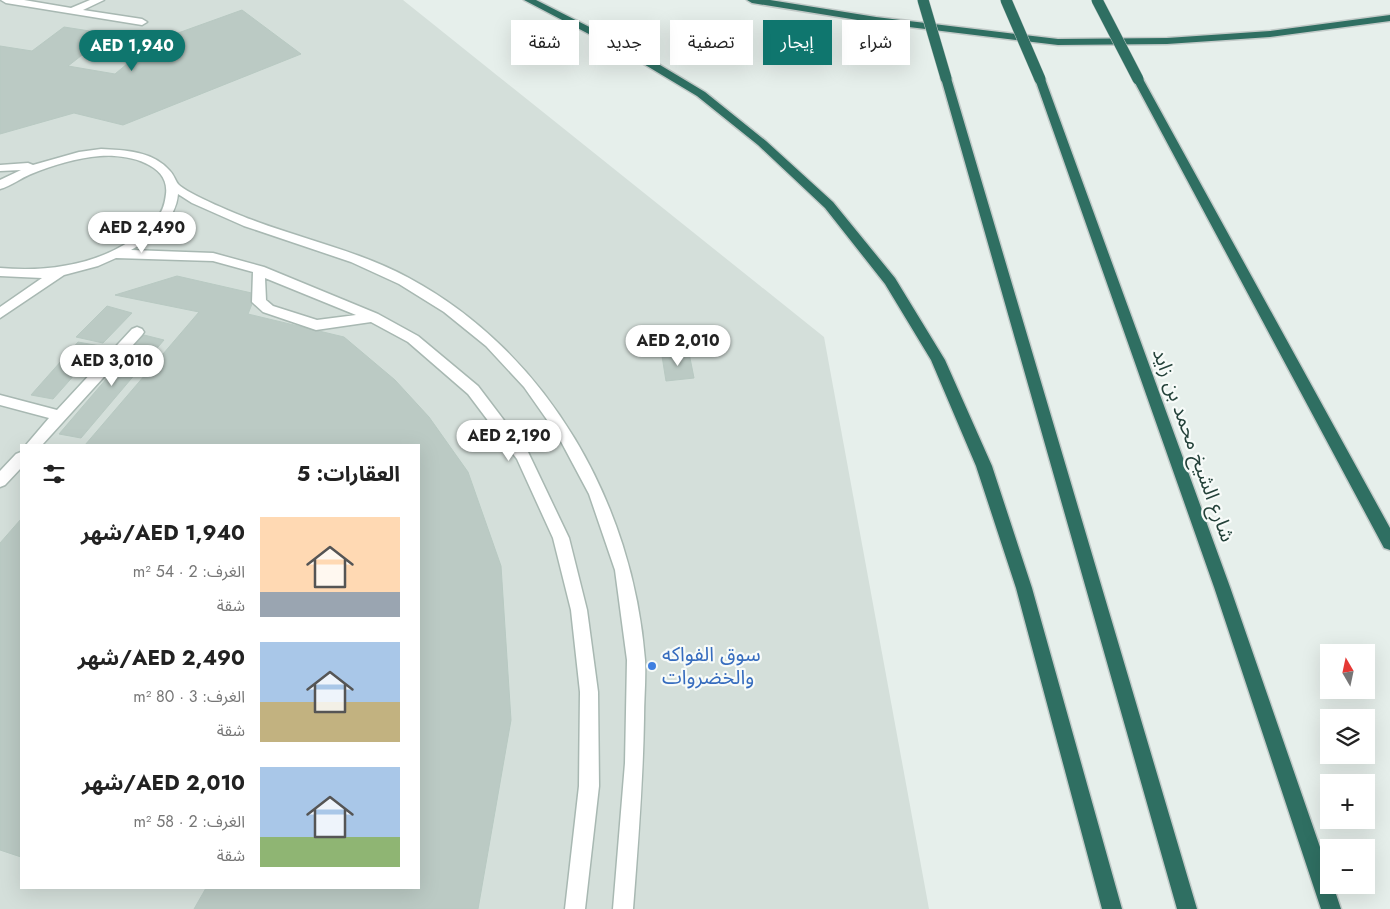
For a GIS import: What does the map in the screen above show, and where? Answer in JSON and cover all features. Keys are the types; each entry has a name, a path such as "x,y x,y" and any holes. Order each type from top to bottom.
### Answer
{"highway":[{"path":"529,0 631,52 701,94 762,143 829,205 890,281 938,360 984,466 1024,588 1112,909"},
{"path":"752,0 876,20 1058,42 1167,41 1270,34 1390,18"},
{"path":"923,0 1187,909"},
{"name":"شارع الشيخ محمد بن زايد","path":"1006,0 1040,79 1222,587 1331,909"},
{"path":"1097,0 1390,543"}],"street":[{"path":"6,0 142,22"},
{"path":"71,10 99,0"},
{"path":"0,185 37,166 63,158 115,153 137,156 154,163 167,173 173,186 172,203 161,221 142,238 117,254 90,265 60,272 28,275 0,272"},
{"path":"0,168 37,166"},
{"path":"173,186 196,200 248,223 355,259 404,282 449,309 491,343 529,383 562,430 598,494 622,570 636,660 634,763 623,909"},
{"path":"117,254 213,257 259,270 373,317 412,339 473,390 523,456 561,538 579,610 589,692 589,786 575,909"},
{"path":"259,270 259,302 268,309 316,325 373,317"},
{"path":"0,313 60,272"},
{"path":"34,444 137,332"},
{"path":"0,400 60,416"},
{"path":"2,476 20,459"}],"shaded area":[{"name":"سوق الفواكه والخضروات","path":"0,0 403,0 824,337 929,909 0,909"}],"building":[{"path":"242,10 301,54 123,125 74,113 0,134 0,46 32,51 64,27 109,34 68,66 115,74 153,42"},
{"path":"177,276 256,294 248,314 344,337 395,380 429,417 468,472 501,566 511,720 478,909 194,909 205,889 420,889 420,444 86,444 199,312 115,295"},
{"path":"107,306 132,313 103,343 76,337"},
{"path":"144,335 164,340 81,438 59,434"},
{"path":"78,342 100,346 53,399 31,395"},
{"path":"689,353 694,378 666,381 662,356"},
{"path":"20,520 20,857 0,850 0,543"}],"place":[{"name":"سوق الفواكه والخضروات","path":"652,666"}]}
